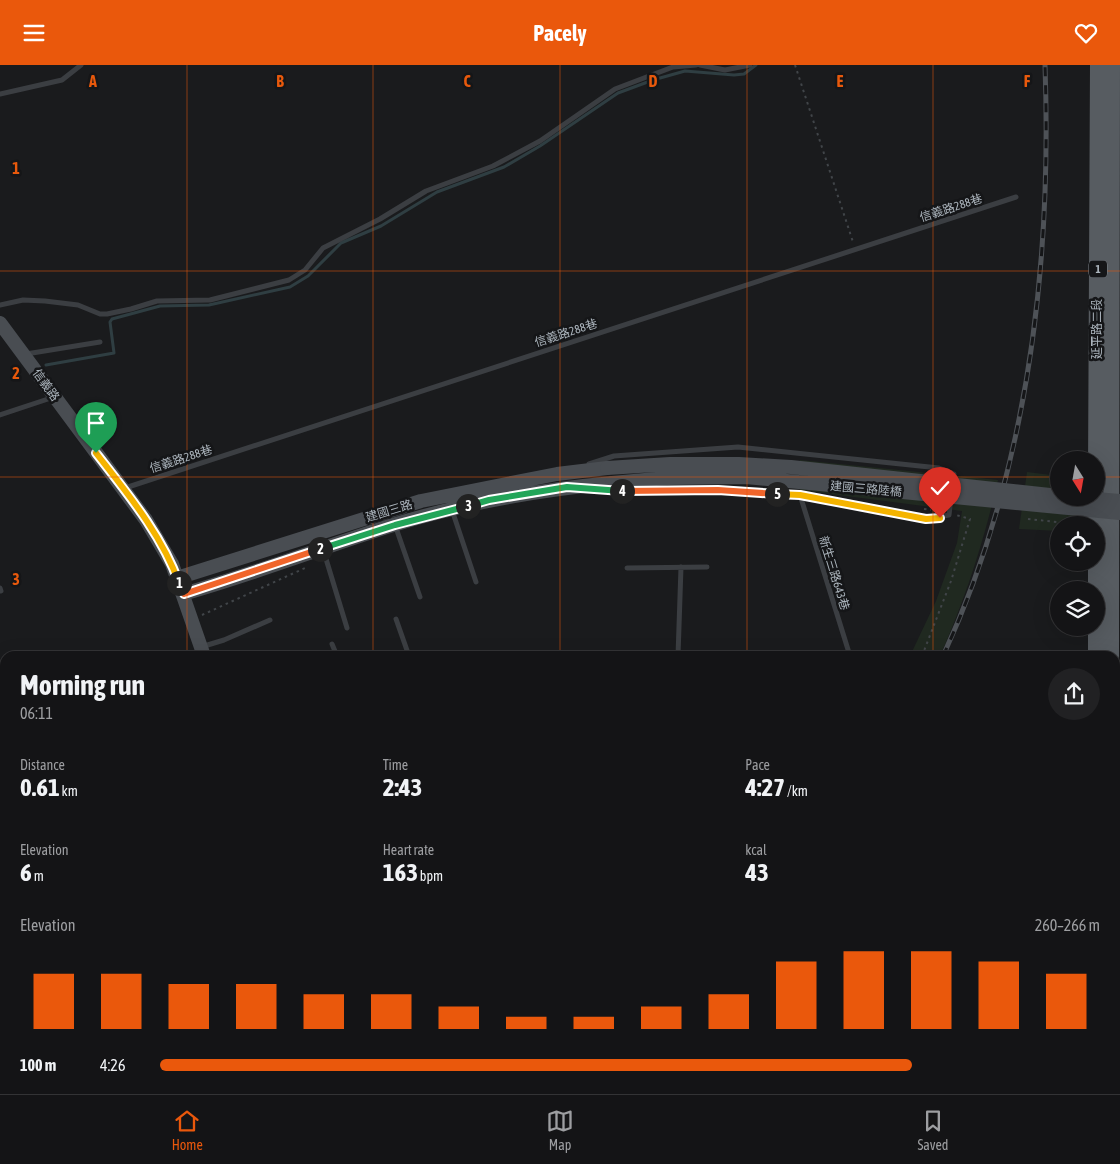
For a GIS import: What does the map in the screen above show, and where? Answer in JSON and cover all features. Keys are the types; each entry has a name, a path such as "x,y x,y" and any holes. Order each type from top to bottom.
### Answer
{"main road":[{"name":"延平路二段","path":"1098,65 1110,234 1116,485 1111,651"},
{"name":"延平路二段","path":"1097,451 1110,234 1112,65"},
{"path":"1096,506 1096,651"}],"street":[{"path":"1112,153 1120,173"},
{"path":"1112,311 1120,295"},
{"name":"信義路","path":"0,323 146,520 172,564 178,578 184,594 187,611 202,651"},
{"name":"建國三路陸橋","path":"607,468 670,464 739,464 790,467 1050,495"},
{"name":"建國三路","path":"178,578 421,501 558,474 607,468"},
{"name":"建國三路陸橋","path":"612,483 667,478 746,477 1120,513"},
{"name":"建國三路","path":"184,594 395,525 489,500 567,487 612,483"},
{"path":"1105,500 1120,501"}],"lane":[{"path":"0,94 62,80 81,65"},
{"path":"0,305 23,300 45,301 78,305 100,314 107,314 157,301 210,301 289,280 305,271 323,248 380,219 426,191 493,166 540,141 615,89 673,67 696,65"},
{"path":"700,65 725,69 750,65"},
{"name":"信義路288巷","path":"123,488 1016,197"},
{"path":"24,355 100,342"},
{"path":"0,415 54,397"},
{"path":"558,474 614,456 738,447 940,469 954,474 949,515 926,519 800,495 718,490 626,491 567,487"},
{"name":"新生三路643巷","path":"800,495 848,651"},
{"path":"452,510 476,582"},
{"path":"395,525 420,597"},
{"path":"323,548 347,627"},
{"path":"676,651 681,567"},
{"path":"627,568 707,567"},
{"path":"396,619 407,651"},
{"path":"204,651 270,620"},
{"path":"332,644 335,651"}],"path":[{"path":"795,65 856,249"},
{"path":"924,651 951,581 970,519 949,513"},
{"path":"1028,519 1050,521"}],"shaded area":[{"path":"800,460 998,480 973,570 942,651 912,651 936,601 957,543 962,511 800,490"},
{"path":"1027,472 1050,475 1050,506 1087,506 1085,516 1050,516 1050,531 1019,529"}],"waterway":[{"path":"46,365 114,353 110,322 112,319 160,306 209,305 290,287 308,276 341,243 381,226 437,192 504,167 540,146 618,93 685,71 734,75 744,74 756,65"}],"railway":[{"path":"945,651 972,586 996,514 1014,441 1028,367 1038,292 1044,216 1046,141 1045,65"}],"route":[{"path":"96,453 146,520 172,564 184,594 395,525 489,500 567,487 626,491 718,490 800,495 926,519 940,518"}]}
